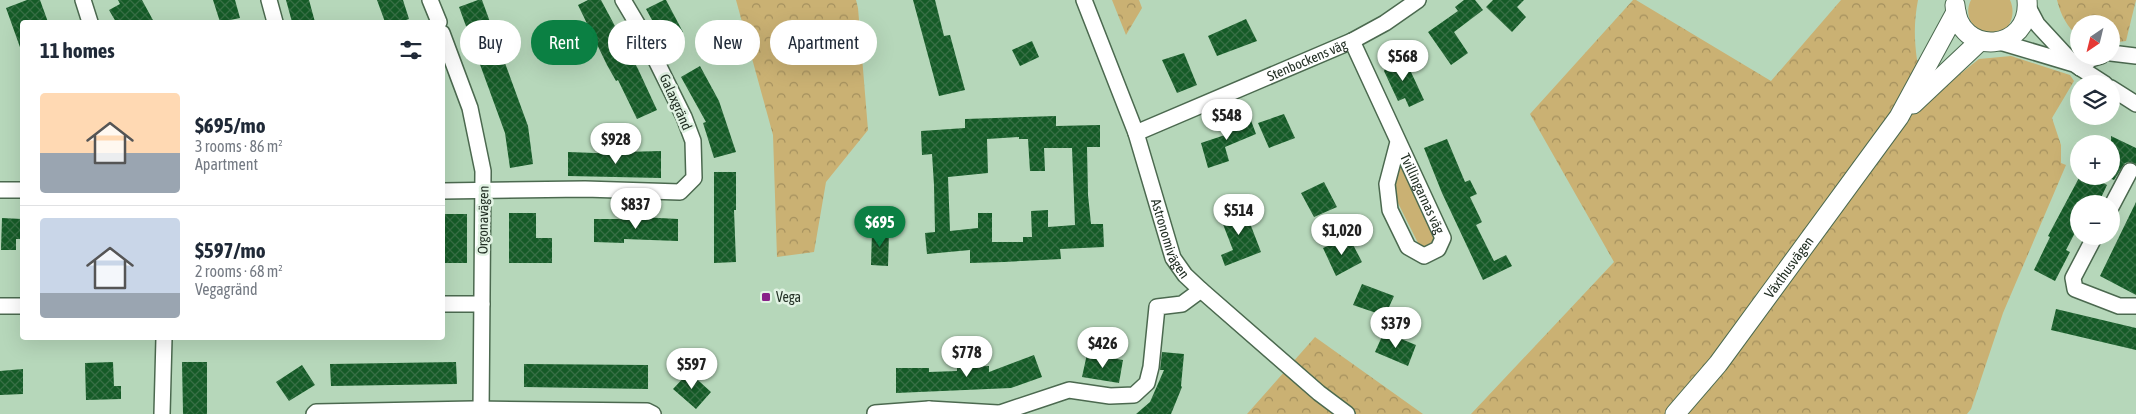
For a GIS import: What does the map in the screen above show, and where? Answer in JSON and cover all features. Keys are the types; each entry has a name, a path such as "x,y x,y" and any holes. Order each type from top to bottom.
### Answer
{"street":[{"path":"84,0 89,20"},
{"path":"269,0 274,20"},
{"path":"430,0 438,20"},
{"name":"Galaxgränd","path":"445,191 680,192 694,178 692,141 684,117 642,32 623,0"},
{"name":"Astronomivägen","path":"1084,0 1136,133 1173,258 1185,275 1201,290 1347,414"},
{"name":"Stenbockens väg","path":"1136,133 1352,41 1385,23 1418,0"},
{"path":"2000,42 2017,32 2023,24 2028,4"},
{"path":"2028,4 2037,24 2077,66 2091,75"},
{"name":"Växthusvägen","path":"1899,117 1980,41 1964,30 1956,6"},
{"name":"Växthusvägen","path":"1675,414 1718,364 1899,117 1956,6"},
{"name":"Orgonavägen","path":"445,41 470,108 483,171 481,411"},
{"name":"Tvillingarnas väg","path":"1352,41 1443,238 1438,250 1424,256 1408,248 1390,210 1387,184 1398,142"},
{"path":"1980,41 2000,42 2077,66"},
{"path":"2120,55 2136,56"},
{"path":"2120,94 2136,104"},
{"path":"2117,195 2130,171"},
{"path":"0,190 20,190"},
{"path":"2090,245 2073,278 2075,289 2119,306 2136,306"},
{"path":"875,413 998,414 1069,390 1110,396 1134,395 1147,383 1151,367 1157,307 1182,304 1201,290"},
{"path":"445,304 482,304"},
{"path":"0,306 20,306"},
{"path":"162,414 164,340"},
{"path":"314,414 316,412 481,411 648,411 653,414"}],"green space":[{"path":"736,0 856,0 859,20 770,20 770,65 863,65 868,130 826,182 814,252 777,257 773,135 754,65 760,65 760,20 741,20"},
{"path":"1112,0 1139,0 1142,8 1126,35"},
{"path":"1633,0 1636,0 1771,81 1841,0 1918,0 1915,30 1917,60 1950,82 1979,59 2011,56 2070,75 2070,88 2052,118 2061,145 2061,163 2066,165 2003,313 1971,409 1967,414 1471,414 1614,262 1530,114"},
{"path":"1971,0 2010,0 2013,12 2007,28 1991,34 1975,27 1971,22 1968,12"},
{"path":"2057,0 2136,0 2126,41 2120,42 2120,15 2070,15 2070,28 2060,11"},
{"path":"1398,168 1405,169 1438,243 1421,249 1393,193"},
{"path":"1315,337 1423,414 1247,414"}],"building":[{"path":"27,0 40,0 47,20 20,20 20,47 6,8"},
{"path":"118,0 142,0 153,20 115,20 109,10 120,4"},
{"path":"213,0 235,0 240,18 219,20"},
{"path":"286,0 309,0 314,20 291,20"},
{"path":"377,0 403,0 409,19 384,20"},
{"path":"482,0 489,20 464,20 459,7"},
{"path":"588,0 601,0 612,20 608,20 608,65 636,65 657,110 637,119 618,80 616,81 598,46 598,20 585,20 578,5"},
{"path":"666,0 677,20 652,20 646,9"},
{"path":"913,0 935,0 944,36 950,35 965,90 939,96"},
{"path":"1464,0 1475,0 1483,10 1454,32 1468,53 1451,65 1428,32 1458,11 1455,7"},
{"path":"1493,0 1524,0 1517,7 1526,17 1512,32 1486,7"},
{"path":"1246,19 1257,41 1217,56 1208,36"},
{"path":"1032,41 1039,57 1020,66 1012,50"},
{"path":"1184,53 1197,85 1177,93 1162,60"},
{"path":"1404,57 1424,100 1409,107 1405,98 1398,101 1384,71 1387,65"},
{"path":"480,65 506,65 528,126 533,164 510,168 505,133"},
{"path":"700,66 719,101 736,152 714,158 703,123 706,122 681,77"},
{"path":"1284,114 1295,138 1269,148 1258,123"},
{"path":"1249,115 1256,134 1225,147 1229,161 1208,168 1201,143 1231,133 1228,123"},
{"path":"1056,116 1056,126 1100,125 1100,147 1087,147 1088,195 1091,224 1103,224 1104,247 1060,249 1061,259 1004,262 970,263 970,250 927,254 925,233 935,232 934,185 932,154 922,155 921,131 965,128 965,119","holes":["1019,137 1019,139 1028,139 1030,171 1045,171 1044,148 1072,148 1075,225 1048,227 1048,210 1031,211 1032,237 1023,237 1023,242 992,242 992,213 978,213 978,228 950,231 948,177 988,173 987,139"]},
{"path":"1447,139 1465,182 1470,180 1477,194 1470,197 1482,222 1476,225 1494,261 1506,255 1512,266 1483,280 1442,193 1424,148"},
{"path":"2120,140 2136,148 2136,164 2125,163 2120,171"},
{"path":"661,151 661,178 568,176 568,152 623,154 623,152"},
{"path":"714,172 736,172 736,210 734,210 736,262 714,263"},
{"path":"1324,182 1337,207 1314,217 1301,193"},
{"path":"2075,185 2107,185 2102,195 2070,195 2070,242 2066,250 2070,252 2055,281 2034,270 2050,237 2048,236"},
{"path":"2136,202 2136,295 2100,276 2115,245 2120,245 2120,235"},
{"path":"1243,205 1261,252 1225,266 1221,255 1233,250 1219,214"},
{"path":"509,213 536,213 536,238 552,238 552,263 509,263"},
{"path":"445,214 467,214 467,263 445,263"},
{"path":"641,217 678,219 678,241 624,239 624,243 594,242 594,219 641,219"},
{"path":"2,218 20,219 20,239 16,239 16,250 1,250"},
{"path":"872,231 889,232 888,266 871,265"},
{"path":"1349,237 1362,262 1336,276 1323,248"},
{"path":"1362,284 1394,296 1385,316 1353,305"},
{"path":"2056,309 2136,328 2136,350 2051,330"},
{"path":"1384,332 1416,345 1408,366 1375,352"},
{"path":"1162,352 1184,354 1182,387 1171,414 1136,414 1150,402 1164,370 1160,370"},
{"path":"1087,354 1123,360 1119,383 1082,377"},
{"path":"1034,355 1042,377 1011,388 896,393 896,368 929,368 929,372 957,371 957,367 989,366 989,372"},
{"path":"113,362 114,386 121,386 121,399 86,400 85,363"},
{"path":"182,362 207,362 207,414 183,414"},
{"path":"456,362 457,384 331,386 330,364"},
{"path":"524,364 648,365 648,389 524,387"},
{"path":"302,365 315,385 289,401 276,382"},
{"path":"23,369 23,394 0,395 0,371"},
{"path":"689,372 711,392 696,409 673,389"}],"place":[{"name":"Vega","path":"766,297"}]}
